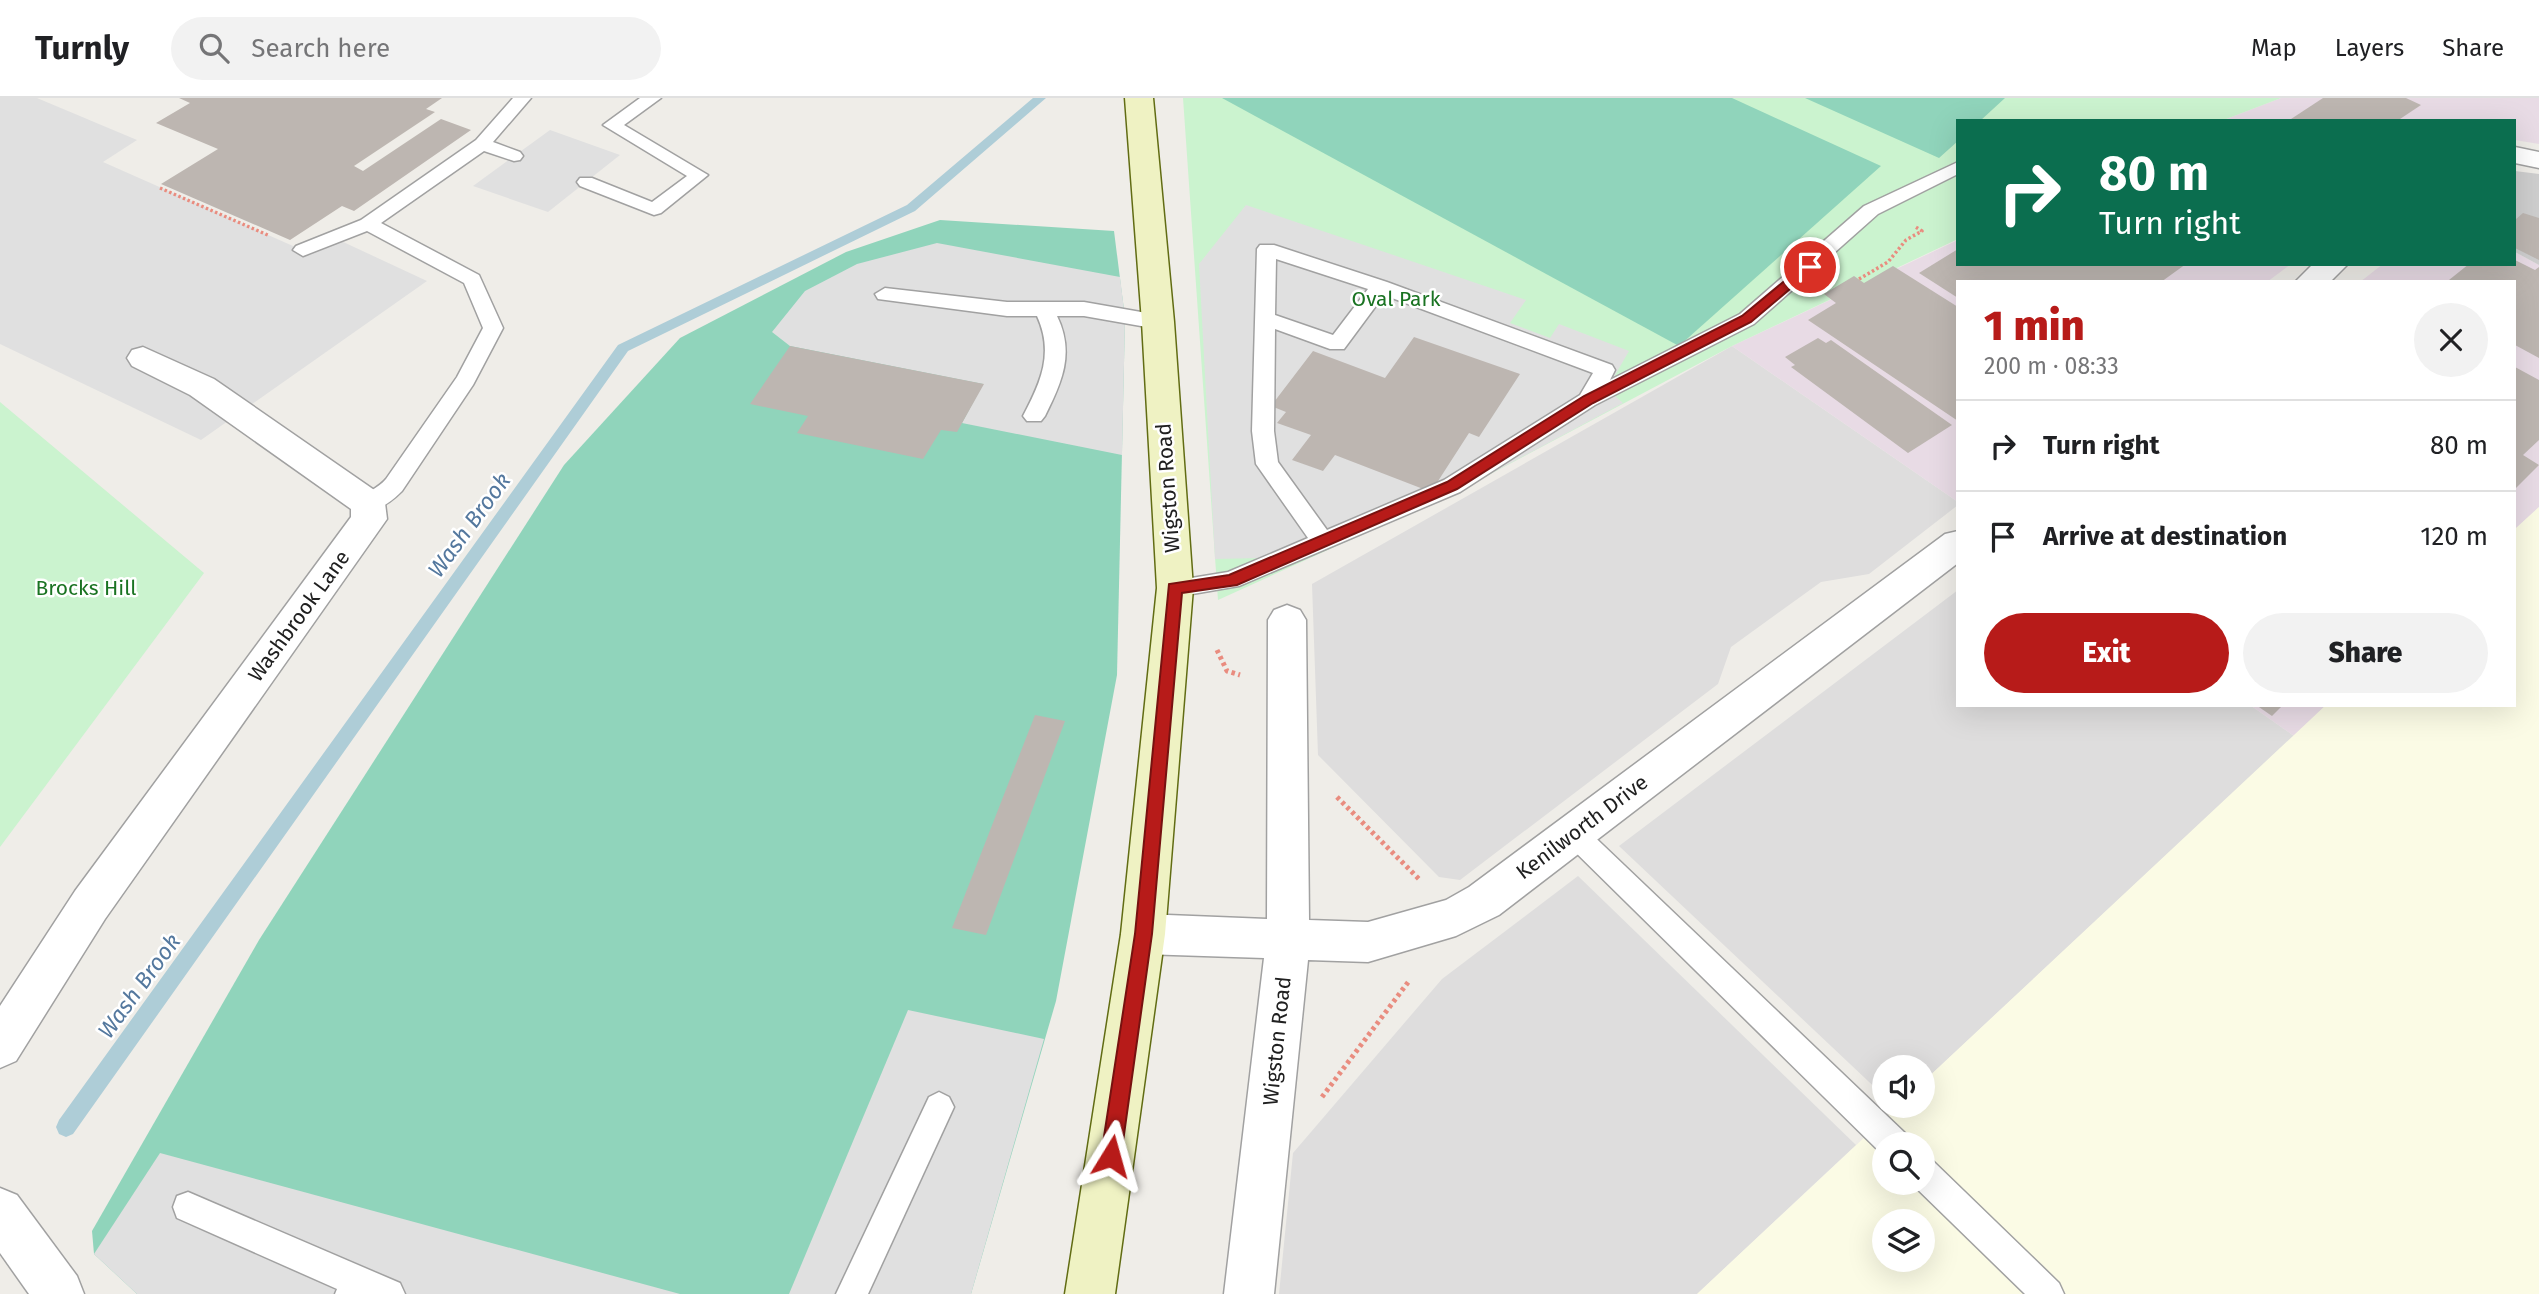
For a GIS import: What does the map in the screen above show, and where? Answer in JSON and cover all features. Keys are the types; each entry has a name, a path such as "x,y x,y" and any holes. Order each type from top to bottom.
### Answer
{"main road":[{"name":"Wigston Road","path":"1090,1294 1143,934 1184,587 1139,98"}],"street":[{"path":"2516,155 2539,160"},
{"path":"2313,280 2330,266"},
{"path":"143,358 202,387 368,503"},
{"name":"Washbrook Lane","path":"0,1046 90,905 369,519 368,503"},
{"name":"Kenilworth Drive","path":"1143,934 1368,942 1456,917 1484,901 1956,546"},
{"name":"Wigston Road","path":"1249,1294 1288,940 1287,620"},
{"path":"0,1212 56,1291"}],"lane":[{"path":"303,250 368,224 482,144 522,98"},
{"path":"586,182 654,209 699,175 612,125 652,98"},
{"path":"482,144 514,156"},
{"path":"1184,587 1231,580 1452,486 1588,400 1747,319 1880,205 1956,168"},
{"path":"368,224 472,279 493,328 466,380 394,485 385,495 368,503"},
{"path":"1323,541 1267,464 1263,430 1268,249 1380,286 1605,370 1588,400"},
{"path":"1266,318 1337,344 1380,286"},
{"path":"885,294 967,305 1084,309 1158,322"},
{"path":"1034,416 1054,374 1059,355 1057,337 1044,309"},
{"path":"1573,834 1882,1132"},
{"path":"852,1294 939,1108"},
{"path":"1935,1185 2048,1294"},
{"path":"188,1207 355,1288 389,1294"}],"path":[{"path":"160,188 303,250"},
{"path":"1859,279 1888,262 1906,240 1922,231 1880,205"},
{"path":"1184,587 1227,671 1288,691"},
{"path":"1287,747 1456,917 1318,1103"}],"shaded area":[{"path":"0,98 37,98 137,140 103,162 302,250 339,240 427,281 201,440 0,344"},
{"path":"2281,98 2539,98 2539,144 2516,140 2516,119 2226,119"},
{"path":"550,130 620,155 548,212 473,186"},
{"path":"2516,171 2539,174 2539,265 2516,253"},
{"path":"1246,205 1526,300 1510,323 1550,338 1559,324 1629,351 1607,389 1623,403 1464,488 1309,557 1215,559 1199,264"},
{"path":"1956,241 1956,266 2288,266 2270,280 1956,280 1956,501 1732,346"},
{"path":"937,243 1120,277 1125,318 1122,455 962,423 983,384 790,346 772,332 805,291 857,264"},
{"path":"2516,253 2539,265 2539,507 2516,528 2516,280 2363,280 2380,266 2516,266"},
{"path":"1732,346 1956,501 1956,507 1869,574 1821,582 1731,647 1718,684 1460,880 1439,877 1318,755 1312,584"},
{"path":"2539,507 2539,1294 1697,1294 1885,1118 1935,1118 1935,1071 2324,707 2516,707 2516,528"},
{"path":"1956,592 1956,707 2253,707 2294,736 1935,1071 1935,1055 1872,1055 1872,1085 1619,846"},
{"path":"2253,707 2324,707 2294,736"},
{"path":"1578,876 1856,1145 1697,1294 1279,1294 1293,1153 1442,979"},
{"path":"908,1010 1044,1039 971,1294 789,1294"},
{"path":"160,1153 680,1294 137,1294 94,1254"}],"green space":[{"name":"Oval Park","path":"1183,98 2281,98 2226,119 1956,119 1956,240 1732,346 1464,488 1218,600"},
{"path":"1222,98 1732,98 1881,166 1679,346"},
{"path":"1805,98 2005,98 1982,119 1956,119 1956,143 1939,158"},
{"path":"940,220 1114,231 1125,318 1117,675 1056,1001 971,1294 137,1294 94,1254 92,1231 259,940 564,465 680,338 846,252"},
{"name":"Brocks Hill","path":"0,402 204,573 0,847"}],"building":[{"path":"179,98 442,98 426,109 435,112 354,166 363,171 441,119 471,130 354,211 342,206 290,240 161,184 218,149 156,123 190,103"},
{"path":"2323,98 2406,98 2421,105 2400,119 2291,119"},
{"path":"2523,213 2539,218 2539,260 2516,248 2516,219"},
{"path":"1956,250 1956,266 2183,266 2164,280 1956,280 1956,297 1919,273"},
{"path":"2516,260 2535,270 2539,267 2539,358 2516,346 2516,280 2449,280 2466,266 2516,266"},
{"path":"1893,266 1956,306 1956,420 1808,320 1836,303 1824,294 1854,276 1864,283"},
{"path":"1414,337 1520,374 1479,437 1469,433 1431,492 1335,455 1323,471 1292,460 1311,435 1277,423 1286,412 1271,406 1313,351 1385,378"},
{"path":"1818,338 1826,343 1831,340 1952,425 1908,453 1791,367 1795,365 1785,357"},
{"path":"790,346 984,384 957,432 941,430 923,459 797,433 808,416 750,404"},
{"path":"2516,368 2539,380 2539,440 2523,455 2539,465 2516,488"},
{"path":"2259,707 2281,707 2272,716"},
{"path":"1035,715 1065,721 986,935 952,928"}],"waterway":[{"name":"Wash Brook","path":"66,1127 623,348 911,208 1040,98"}],"route":[{"path":"1111,1156 1143,934 1175,588 1231,580 1452,486 1588,400 1747,319 1810,267"}]}
